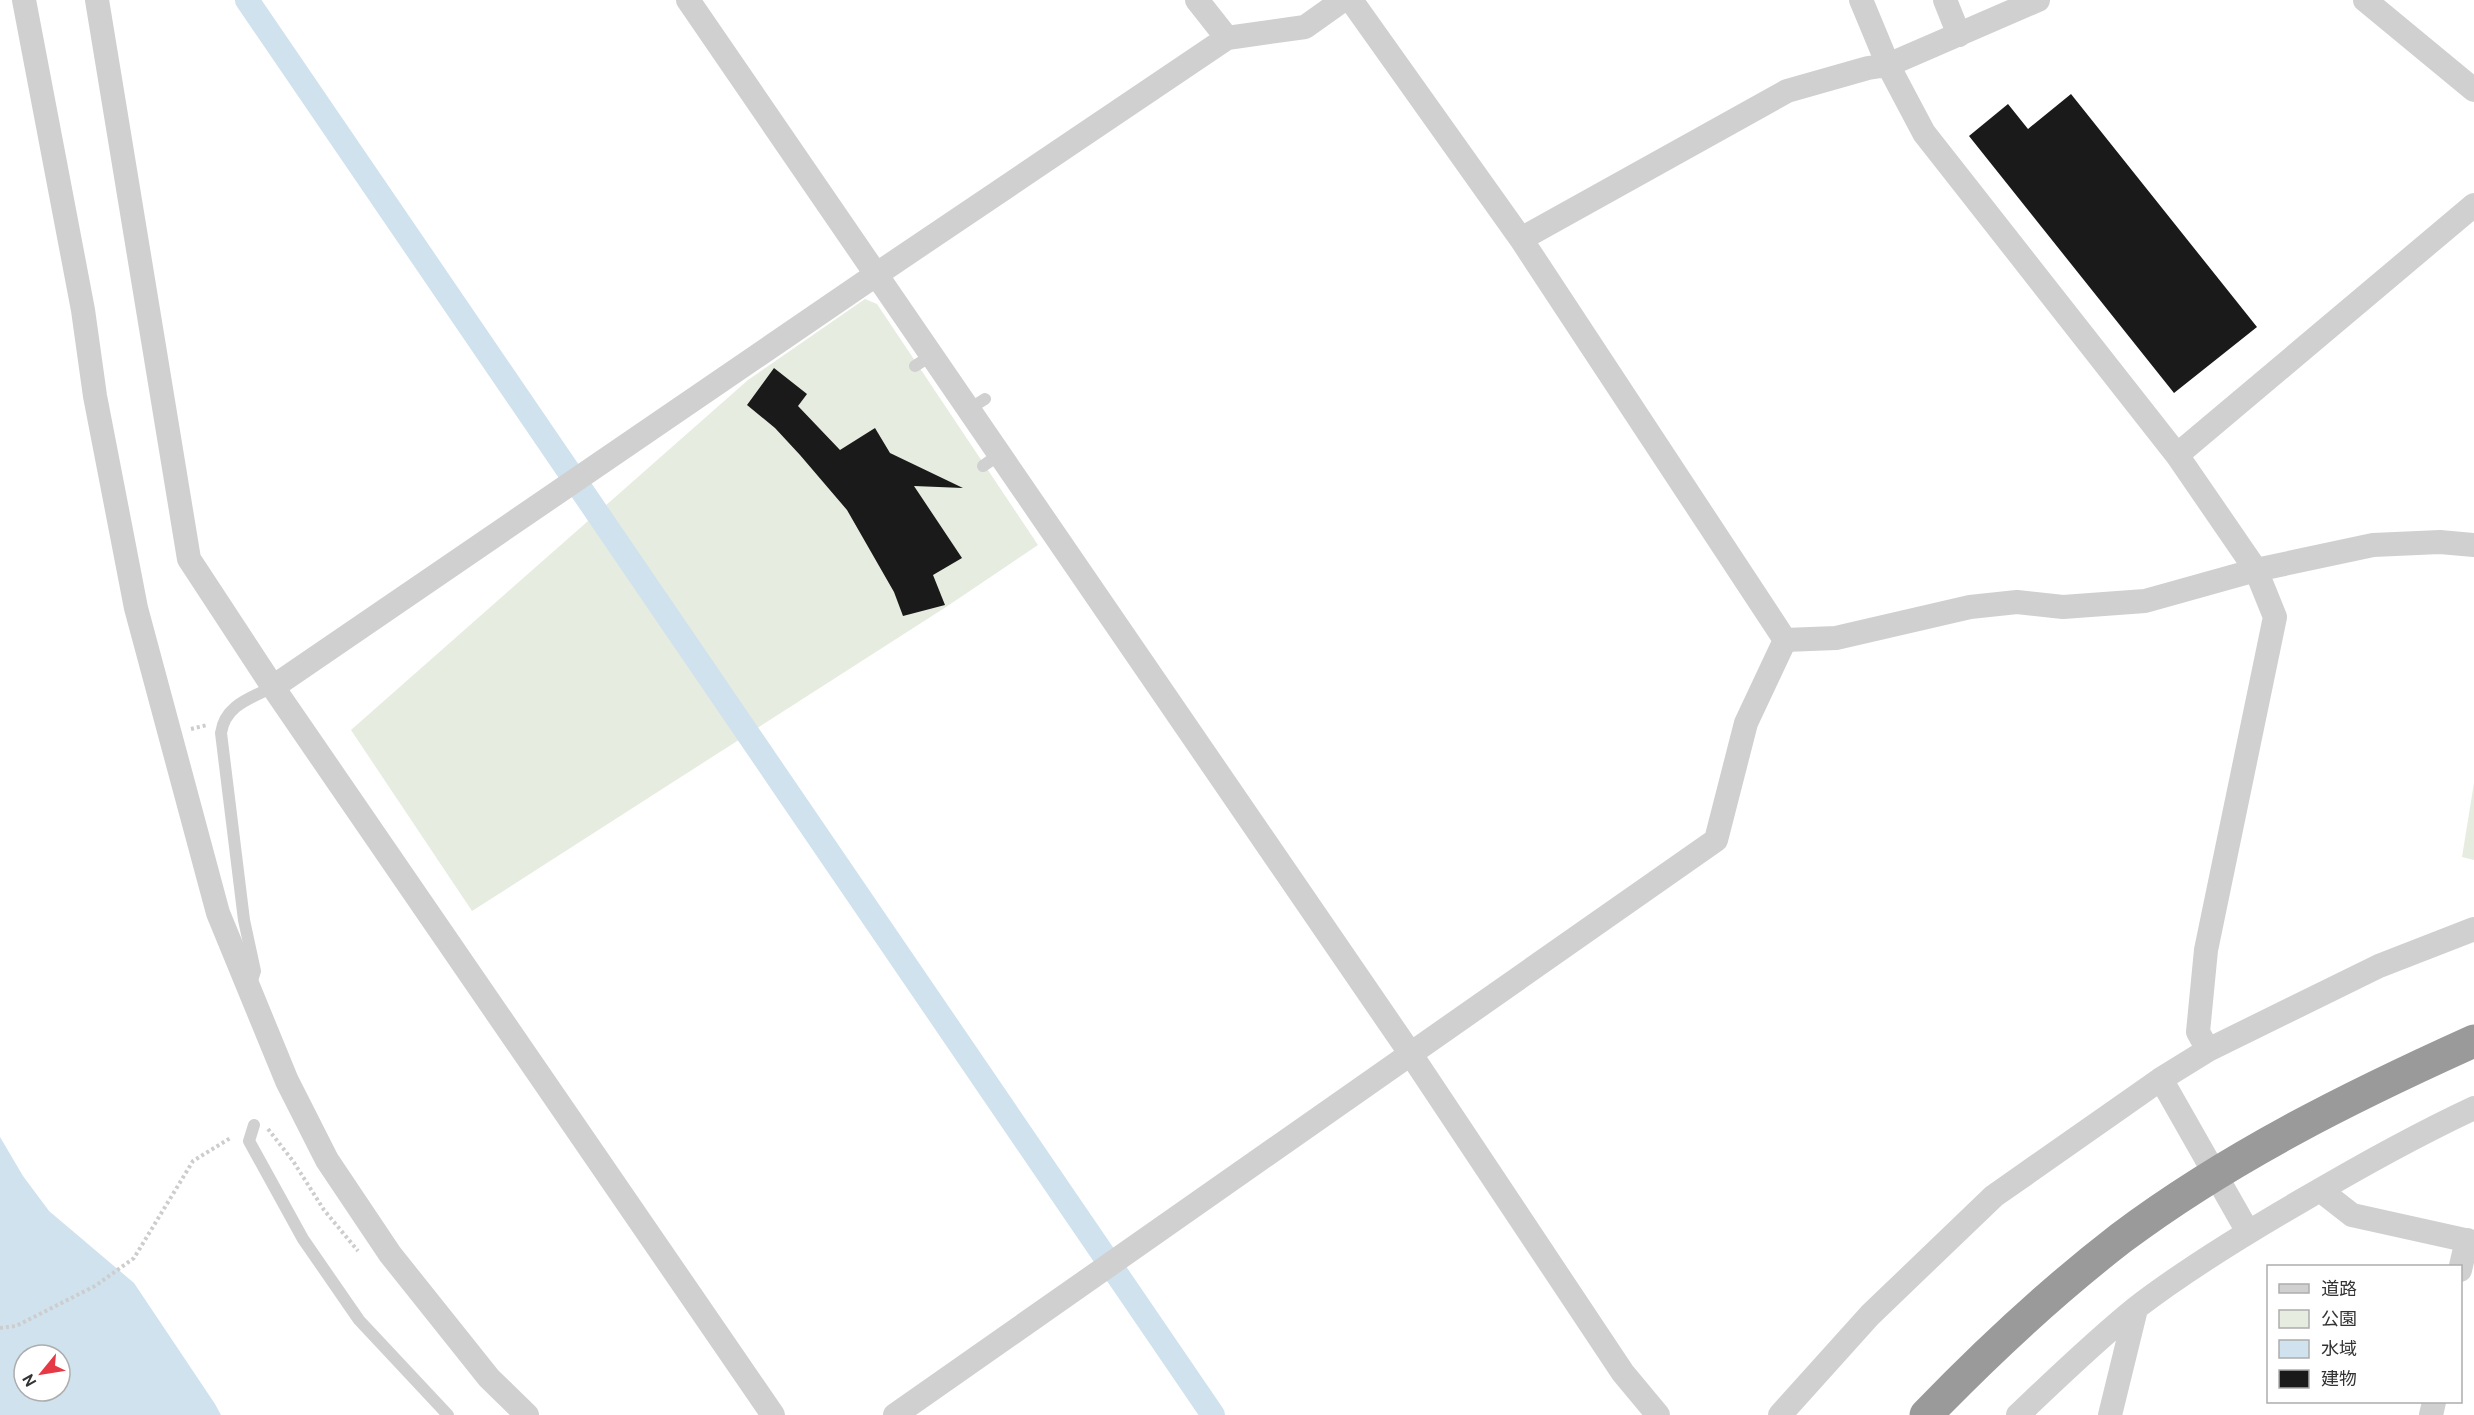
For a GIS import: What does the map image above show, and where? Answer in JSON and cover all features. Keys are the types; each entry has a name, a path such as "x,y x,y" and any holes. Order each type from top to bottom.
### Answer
{"highway":[{"path":"1926,1415 1971,1368 2044,1300 2122,1238 2206,1181 2296,1128 2381,1083 2474,1041"}],"street":[{"path":"24,0 83,310 95,396 136,608 218,913 287,1081 327,1160 397,1263 489,1378 527,1415"},
{"path":"97,0 189,559 273,687 773,1415"},
{"path":"688,0 877,274 924,361 977,404 991,460 1410,1053 1623,1373 1658,1415"},
{"path":"1197,0 1227,38"},
{"path":"273,687 1227,38 1305,27 1343,0"},
{"path":"1351,0 1521,239 1785,640"},
{"path":"1861,0 1888,65 1924,133 2177,455 2256,570 2275,617 2206,950 2198,1032 2208,1050"},
{"path":"1945,0 1959,35"},
{"path":"1521,239 1787,91 1868,68 1888,65 2038,0"},
{"path":"2365,0 2474,90"},
{"path":"2177,455 2474,205"},
{"path":"1785,640 1836,638 1970,607 2017,602 2063,607 2145,601 2256,570 2373,545 2440,542 2474,546"},
{"path":"895,1415 1716,840 1746,723 1785,640"},
{"path":"1780,1415 1870,1315 1994,1196 2161,1079 2208,1050 2379,966 2474,929"},
{"path":"2161,1079 2248,1232"},
{"path":"2018,1415 2136,1309 2248,1232 2422,1132 2474,1108"},
{"path":"2320,1190 2352,1215 2470,1241 2462,1265"},
{"path":"2110,1415 2136,1309"}],"lane":[{"path":"250,988 255,971 244,920 221,733 223,722 233,708 273,687"},
{"path":"254,1125 249,1141 303,1239 359,1320 448,1415"}],"path":[{"path":"169,733 223,722"},
{"path":"0,1328 16,1326 95,1286 134,1257 193,1161 254,1125 271,1130 324,1210 360,1253"}],"green space":[{"path":"865,299 877,304 1038,545 946,607 472,911 351,730 748,380"},
{"path":"2474,783 2474,860 2462,857"}],"water":[{"path":"0,1137 23,1176 49,1211 134,1283 221,1415 0,1415"}],"building":[{"path":"2071,94 2257,327 2174,393 1969,136 2008,104 2028,129"},
{"path":"774,368 807,394 798,406 840,450 875,428 890,453 963,488 914,486 962,558 933,575 945,605 903,616 894,592 847,510 775,428 747,405"}],"waterway":[{"path":"247,0 1213,1415"}]}
